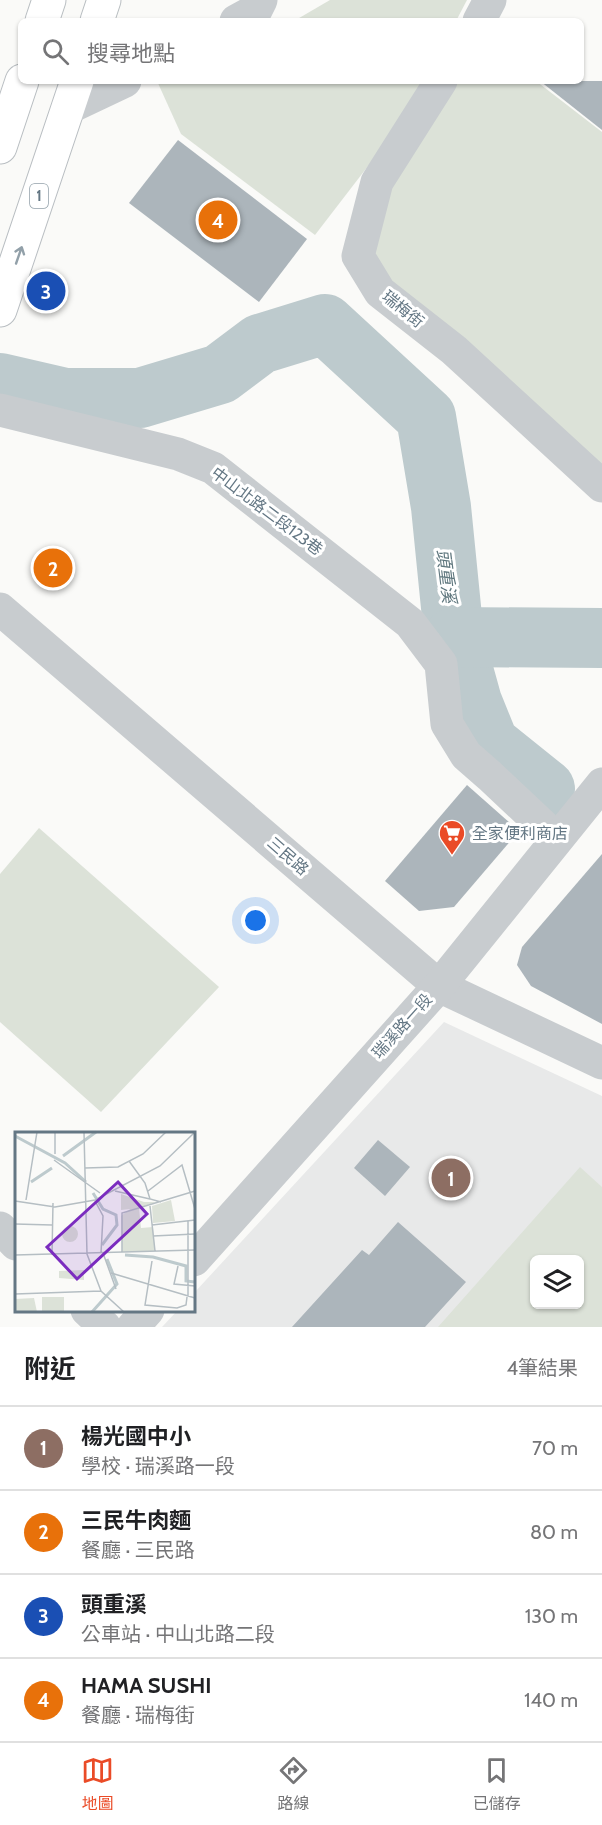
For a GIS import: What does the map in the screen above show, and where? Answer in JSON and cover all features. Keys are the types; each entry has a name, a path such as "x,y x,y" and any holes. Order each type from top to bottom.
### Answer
{"main road":[{"path":"43,18 49,0"},
{"path":"98,18 104,0"},
{"path":"0,147 21,84"},
{"name":"1","path":"0,310 73,94"}],"street":[{"path":"241,18 255,10 261,0"},
{"path":"480,18 490,0"},
{"path":"73,94 112,84"},
{"name":"瑞梅街","path":"439,84 377,182 358,256 380,292 454,350 602,486"},
{"name":"中山北路二段123巷","path":"0,410 178,454 213,468 410,622 441,664 447,724 466,755 490,776 578,827"},
{"name":"三民路","path":"0,609 439,986 602,1064"},
{"name":"瑞溪路一段","path":"195,1259 578,827 602,784"},
{"path":"0,1228 15,1243"},
{"path":"88,1312 105,1327"},
{"path":"133,1327 147,1312"}],"shaded area":[{"path":"330,0 467,0 458,18 299,18"},
{"path":"158,84 423,84 405,118 315,235 181,134"},
{"path":"440,84 540,84 602,132 602,486 358,256"},
{"path":"39,828 219,987 101,1112 0,1022 0,874"},
{"path":"444,1022 602,1096 602,1327 162,1327 176,1312 195,1312 195,1292"},
{"path":"580,1167 602,1187 602,1327 438,1327"}],"building":[{"path":"584,81 602,81 602,130 544,84 584,84"},
{"path":"178,140 307,239 259,302 129,203"},
{"name":"全家便利商店","path":"467,785 519,831 454,907 419,911 385,881"},
{"path":"602,854 602,1024 531,986 517,965 522,947"},
{"path":"378,1140 410,1167 385,1196 354,1168"},
{"path":"398,1222 466,1282 425,1327 292,1327 362,1250 369,1255"}],"waterway":[{"name":"頭重溪","path":"0,383 65,398 140,398 220,374 260,344 325,324 426,417 441,507 454,637 472,702 489,744 545,789"},
{"name":"頭重溪","path":"454,637 602,638"}],"place":[{"name":"HAMA SUSHI","path":"218,220"},
{"name":"頭重溪","path":"46,291"},
{"name":"三民牛肉麵","path":"53,568"},
{"name":"全家便利商店","path":"452,856"},
{"name":"楊光國中小","path":"451,1178"}]}
